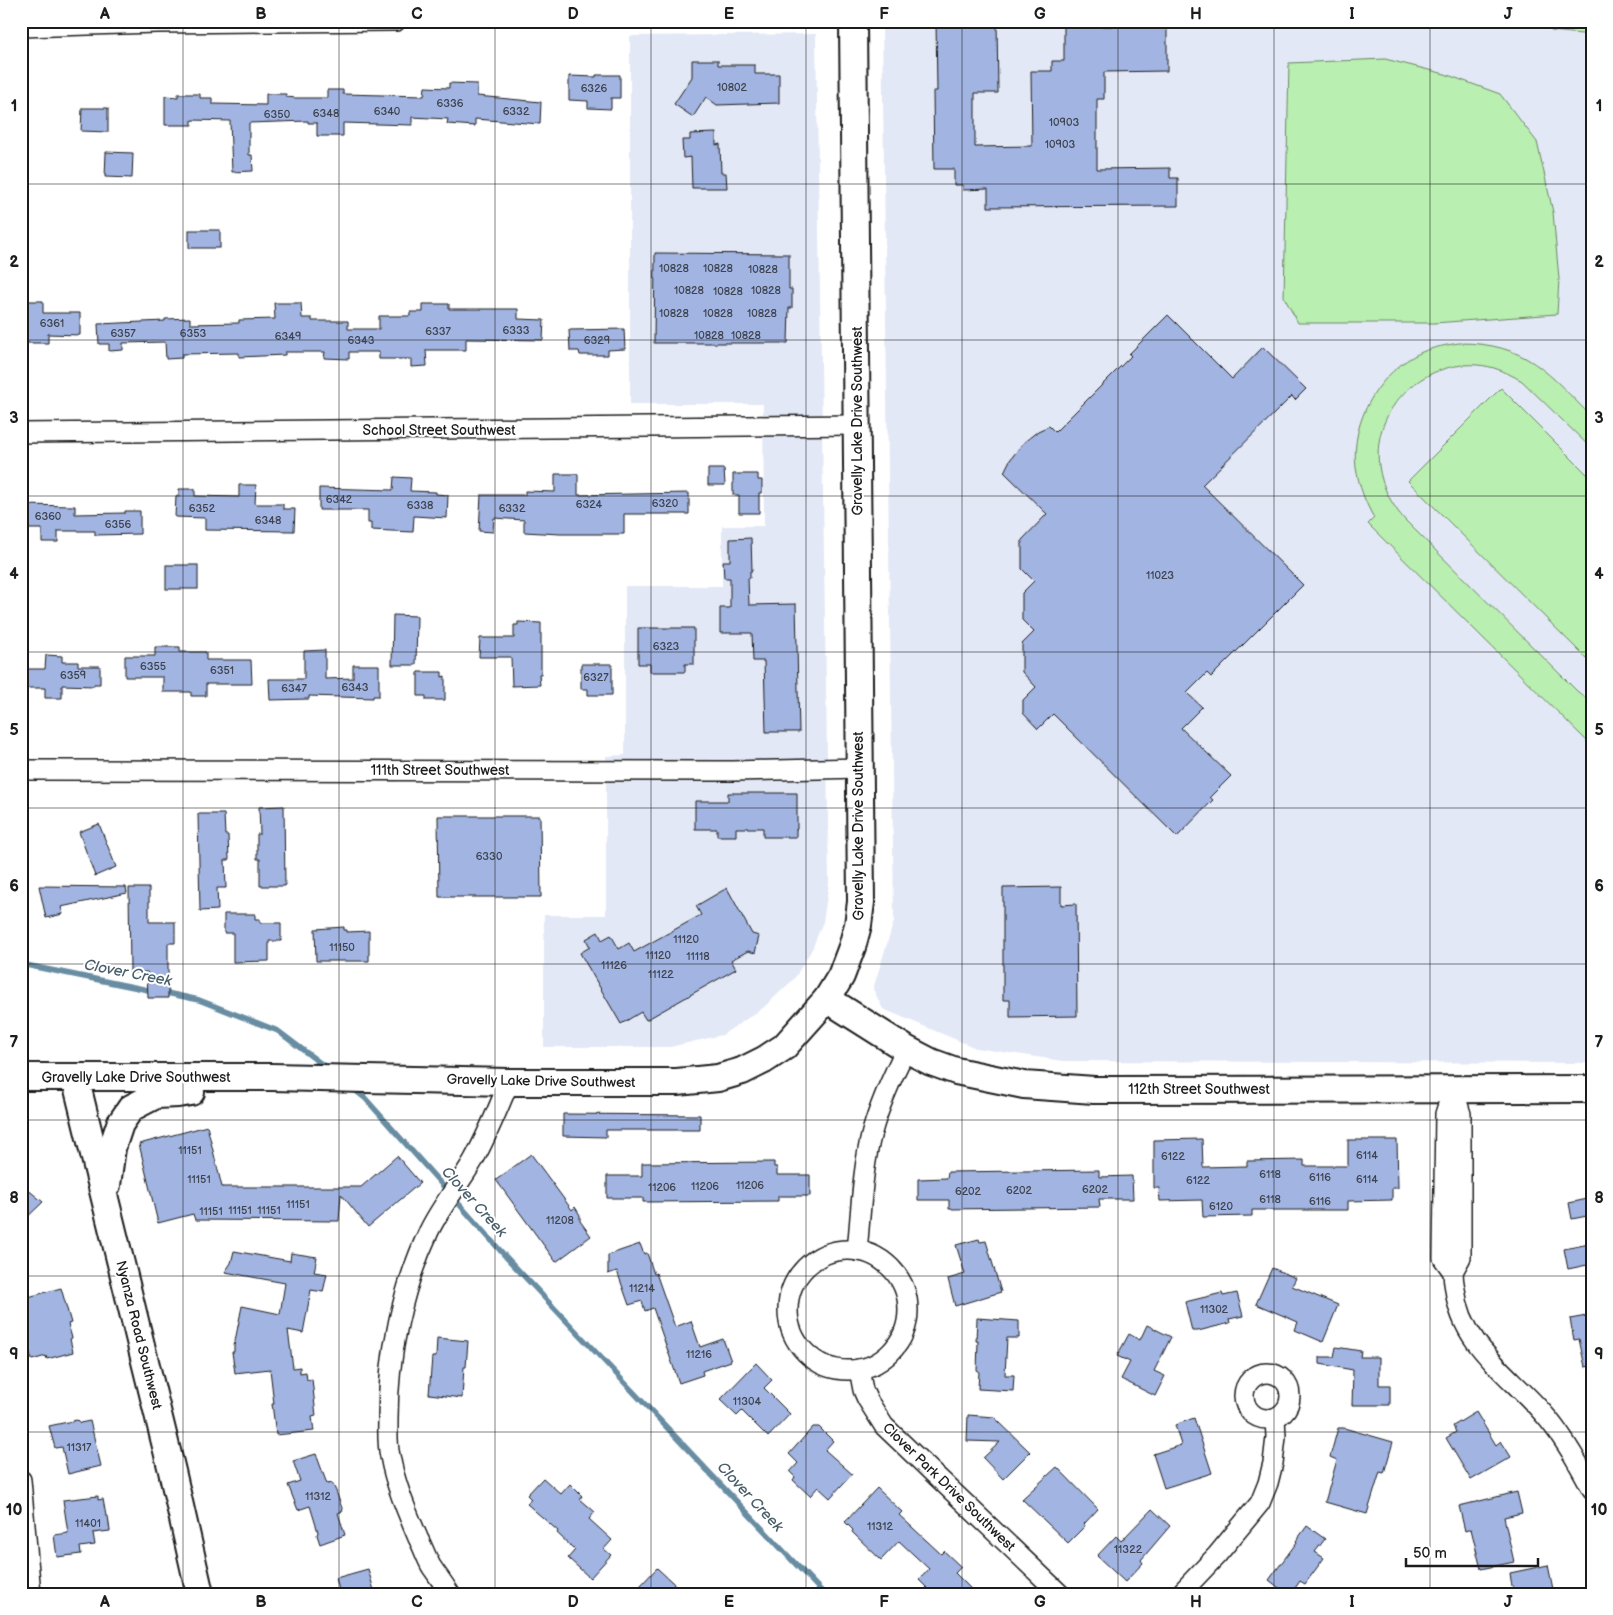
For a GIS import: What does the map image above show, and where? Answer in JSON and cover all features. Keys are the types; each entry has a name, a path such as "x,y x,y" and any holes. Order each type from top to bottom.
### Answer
{"main road":[{"name":"Gravelly Lake Drive Southwest","path":"21,1078 271,1077 510,1082 677,1082 718,1078 742,1071 764,1060 784,1047 827,1000 841,976 852,947 858,925 860,902 853,21"},
{"name":"112th Street Southwest","path":"827,1000 906,1049 931,1062 956,1071 1024,1085 1094,1090 1592,1088"},
{"name":"Nyanza Road Southwest","path":"75,1077 170,1462 200,1594"},
{"path":"105,1199 112,1148 120,1124 131,1108 156,1095 178,1094 271,1077"}],"street":[{"path":"21,28 157,23 396,21"},
{"name":"School Street Southwest","path":"21,433 857,425"},
{"name":"111th Street Southwest","path":"21,770 732,770 860,768"},
{"path":"856,1251 872,1132 906,1049"},
{"path":"450,1594 430,1564 400,1494 389,1454 388,1407 391,1366 396,1333 417,1262 435,1218 477,1153 510,1082"},
{"path":"1453,1089 1461,1114 1461,1256 1454,1272 1456,1300 1475,1342 1484,1354 1543,1412 1572,1452 1592,1489"},
{"path":"856,1251 876,1257 891,1269 903,1285 908,1304 907,1324 899,1342 886,1357 869,1367 859,1368 850,1370 830,1367 812,1358 799,1344 790,1326 788,1307 792,1288 803,1271 818,1258 836,1252 856,1251"},
{"name":"Clover Park Drive Southwest","path":"859,1368 863,1390 884,1426 1060,1594"},
{"path":"1180,1594 1217,1555 1260,1503 1274,1463 1275,1418"},
{"path":"21,1480 31,1594"}],"shaded area":[{"path":"882,21 1592,21 1592,1063 1063,1061 976,1048 883,1009 873,989 894,921"},
{"path":"816,34 829,883 823,922 812,949 794,979 763,1008 722,1035 670,1047 544,1047 544,915 606,915 606,756 625,755 625,586 722,586 722,526 764,526 763,404 630,404 630,36"}],"green space":[{"path":"1541,21 1592,21 1592,35 1551,31"},
{"path":"1385,59 1445,74 1500,94 1537,142 1553,212 1559,279 1557,314 1434,323 1298,323 1284,297 1289,63"},
{"path":"1459,343 1482,344 1502,348 1535,363 1549,374 1592,417 1592,449 1522,381 1494,368 1471,365 1449,367 1429,375 1411,387 1396,403 1385,422 1379,443 1379,466 1382,481 1395,508 1405,520 1577,691 1592,703 1592,746 1368,524 1374,518 1365,500 1359,481 1355,450 1363,416 1371,400 1393,372 1407,361 1427,350"},
{"path":"1501,388 1592,479 1592,664 1408,481"}],"building":[{"path":"936,21 997,21 998,93 975,93 975,147 1032,146 1031,71 1052,71 1052,61 1064,61 1064,26 1115,26 1115,21 1151,21 1151,25 1167,25 1167,71 1104,72 1104,99 1097,99 1097,169 1170,168 1170,178 1178,178 1178,206 988,207 988,189 963,190 963,185 954,185 954,169 934,169 933,91 937,91"},
{"path":"692,60 718,60 718,65 755,65 755,74 779,74 779,103 717,105 706,97 693,117 674,104 692,77"},
{"path":"596,75 620,75 620,98 611,98 611,109 588,108 588,101 569,100 569,76 596,77"},
{"path":"449,83 477,84 477,96 541,102 540,124 475,119 475,126 447,124 448,119 412,117 412,125 343,123 343,136 317,136 317,123 308,123 308,121 249,123 249,155 252,155 253,171 232,172 230,121 192,120 192,125 165,125 165,96 178,97 178,94 200,94 200,98 212,98 212,104 266,105 266,94 286,94 286,97 296,98 327,98 327,90 343,90 343,94 424,96 425,87 449,88"},
{"path":"82,108 108,108 108,132 81,131"},
{"path":"716,133 716,145 720,144 721,173 726,173 727,188 692,188 691,157 683,158 682,140 690,140 690,134"},
{"path":"106,152 133,153 132,178 105,177"},
{"path":"189,230 220,230 220,248 189,248"},
{"path":"655,253 789,254 789,289 792,289 792,308 789,308 788,343 654,343"},
{"path":"25,301 43,301 43,313 80,313 80,335 48,334 48,343 25,343"},
{"path":"274,303 301,303 302,318 312,318 312,321 348,321 348,329 379,329 379,316 410,316 410,312 423,312 423,304 449,304 449,309 518,309 518,319 544,320 543,340 466,339 466,350 426,350 427,366 411,367 411,359 379,359 379,352 349,352 349,359 324,358 325,352 285,352 285,355 239,357 239,353 182,354 182,358 166,359 165,342 123,343 123,350 109,351 109,344 99,344 98,324 190,318 190,324 239,323 239,320 275,319"},
{"path":"1168,315 1232,379 1263,347 1306,389 1295,400 1292,396 1202,485 1303,585 1211,677 1207,673 1187,693 1202,707 1181,728 1231,776 1210,797 1213,800 1177,837 1053,714 1038,729 1023,713 1023,700 1036,687 1022,672 1022,644 1034,632 1022,620 1022,593 1034,581 1022,569 1022,540 1047,514 1004,472 1010,460 1023,443 1038,431 1049,426 1055,432 1131,356 1129,354"},
{"path":"624,329 625,349 608,350 608,355 580,355 579,351 570,351 569,330"},
{"path":"708,469 724,469 725,485 708,485"},
{"path":"555,474 578,474 578,495 689,493 689,514 624,514 624,534 524,532 524,520 494,518 493,532 479,531 481,495 525,495 525,491 555,492"},
{"path":"733,474 758,474 758,480 762,480 762,493 759,493 759,513 739,513 739,495 733,495"},
{"path":"394,477 411,478 410,491 436,492 436,494 448,495 447,518 414,516 413,532 371,530 371,523 368,523 368,510 319,510 319,488 393,490"},
{"path":"239,485 256,485 255,504 283,504 283,509 295,509 294,531 205,530 205,518 175,517 176,496 179,496 179,489 195,489 195,496 239,497"},
{"path":"21,505 75,506 75,514 140,511 140,534 95,535 95,531 58,531 58,542 42,542 42,529 21,529"},
{"path":"751,538 752,571 750,571 750,578 748,578 749,605 796,604 799,732 766,732 764,661 753,661 752,633 720,633 720,608 730,608 730,578 724,578 723,561 730,561 730,539"},
{"path":"166,565 198,565 198,589 166,589"},
{"path":"393,615 417,616 416,665 392,665"},
{"path":"518,622 541,623 540,685 512,686 511,657 479,657 480,638 514,638 514,625 518,625"},
{"path":"638,628 694,628 694,664 685,664 685,672 650,672 650,664 638,664"},
{"path":"155,647 180,647 180,652 206,652 206,660 251,660 252,684 206,684 206,696 191,696 191,692 163,692 163,677 125,677 125,656 155,656"},
{"path":"325,650 325,679 353,678 353,665 379,665 379,696 373,696 373,698 309,696 309,699 270,700 269,679 304,679 304,651"},
{"path":"46,655 62,656 62,662 78,662 78,666 100,666 100,684 94,684 94,686 62,685 62,698 45,698 45,688 21,688 21,669 45,669"},
{"path":"581,664 612,664 612,695 588,695 588,689 581,689"},
{"path":"418,672 442,672 442,677 445,676 445,700 426,700 426,696 418,696"},
{"path":"728,793 797,793 796,837 763,837 763,828 736,828 736,836 717,836 717,829 695,829 695,801 728,801"},
{"path":"284,806 285,886 260,886 260,859 257,859 257,834 260,834 259,807"},
{"path":"198,814 224,814 225,835 228,835 229,860 225,860 226,888 217,888 218,910 200,911"},
{"path":"438,816 540,816 541,897 439,897"},
{"path":"99,824 116,867 95,876 79,832"},
{"path":"39,886 126,887 127,893 61,907 63,914 46,918"},
{"path":"1061,887 1061,905 1076,904 1077,1016 1010,1017 1010,1000 1003,1000 1003,888"},
{"path":"129,888 149,888 149,922 175,922 175,943 168,943 168,998 148,998 147,972 130,973"},
{"path":"727,888 752,934 759,936 755,953 748,951 731,960 736,969 646,1020 641,1012 621,1024 580,953 590,947 586,939 598,932 602,940 611,935 619,949 629,943 634,952 701,915 696,906"},
{"path":"224,914 255,914 255,919 260,919 260,923 281,923 281,941 269,941 269,961 233,962 233,933 224,933"},
{"path":"344,927 344,930 347,930 347,932 369,931 369,961 316,961 315,929"},
{"path":"563,1114 700,1115 700,1130 606,1130 606,1137 563,1136"},
{"path":"207,1126 222,1187 361,1187 397,1156 420,1183 368,1227 341,1194 339,1221 195,1220 193,1214 158,1223 139,1144"},
{"path":"1202,1139 1203,1167 1247,1166 1247,1161 1304,1160 1304,1166 1348,1166 1348,1140 1397,1140 1398,1188 1392,1188 1392,1200 1348,1201 1348,1210 1252,1210 1252,1216 1203,1217 1202,1200 1160,1201 1159,1188 1154,1188 1154,1140"},
{"path":"531,1154 572,1210 575,1207 580,1215 580,1221 591,1236 556,1262 496,1180"},
{"path":"774,1162 774,1167 777,1167 777,1175 810,1175 810,1196 778,1196 778,1201 643,1202 643,1198 607,1198 607,1176 642,1176 642,1163"},
{"path":"1099,1170 1099,1177 1132,1176 1133,1199 1099,1199 1100,1207 949,1209 949,1200 918,1200 918,1179 947,1178 948,1172"},
{"path":"21,1184 43,1202 21,1223"},
{"path":"1592,1198 1592,1215 1572,1219 1569,1203"},
{"path":"979,1239 980,1242 986,1241 1001,1292 955,1306 948,1279 965,1274 956,1245"},
{"path":"640,1244 644,1254 647,1253 654,1274 656,1273 675,1327 691,1321 700,1347 723,1339 731,1361 702,1371 703,1375 679,1383 653,1308 645,1311 642,1301 629,1305 617,1271 608,1274 608,1255"},
{"path":"1589,1244 1592,1264 1568,1269 1564,1249"},
{"path":"234,1251 290,1261 291,1253 317,1257 314,1272 327,1274 323,1292 311,1290 303,1333 288,1330 293,1368 300,1367 300,1373 306,1372 307,1380 312,1379 316,1416 312,1417 314,1431 276,1435 270,1369 235,1373 232,1352 234,1352 242,1306 280,1314 285,1283 225,1272 231,1263"},
{"path":"1272,1268 1296,1278 1292,1286 1338,1305 1323,1342 1295,1330 1298,1322 1256,1304"},
{"path":"61,1288 71,1323 68,1324 73,1352 47,1359 46,1356 32,1360 21,1322 21,1299"},
{"path":"1222,1293 1223,1296 1237,1293 1243,1316 1229,1319 1230,1323 1192,1331 1185,1302"},
{"path":"1592,1315 1592,1366 1585,1367 1579,1339 1574,1340 1570,1319"},
{"path":"977,1318 1019,1321 1019,1338 1007,1338 1005,1375 1014,1375 1013,1391 978,1389"},
{"path":"1147,1325 1171,1337 1154,1371 1165,1376 1155,1396 1121,1379 1130,1362 1117,1356 1129,1334 1140,1340"},
{"path":"437,1338 468,1341 462,1398 429,1394 432,1357 436,1357"},
{"path":"1336,1347 1361,1351 1360,1357 1379,1357 1379,1385 1390,1385 1390,1405 1352,1405 1353,1370 1320,1364 1320,1357 1334,1357"},
{"path":"756,1363 772,1380 764,1388 790,1414 768,1437 742,1411 737,1416 720,1400"},
{"path":"1476,1412 1496,1445 1501,1441 1511,1457 1471,1480 1446,1438 1456,1432 1453,1426"},
{"path":"968,1415 994,1417 1030,1452 1003,1479 983,1458 1000,1442 967,1441"},
{"path":"1194,1418 1212,1473 1164,1488 1153,1454 1181,1445 1175,1425"},
{"path":"77,1420 80,1423 90,1421 101,1466 68,1474 62,1447 55,1448 49,1426"},
{"path":"813,1427 819,1427 833,1441 825,1450 852,1474 830,1498 818,1487 810,1496 793,1480 795,1477 790,1472 798,1463 789,1454"},
{"path":"1338,1428 1393,1442 1384,1473 1380,1472 1367,1514 1325,1502 1337,1460 1330,1457"},
{"path":"316,1454 327,1484 332,1483 336,1491 343,1511 338,1513 345,1535 320,1544 310,1506 298,1510 288,1485 300,1481 293,1461"},
{"path":"1057,1467 1098,1509 1068,1543 1022,1499"},
{"path":"543,1478 561,1494 570,1484 582,1496 580,1499 595,1512 589,1519 612,1540 604,1549 611,1555 590,1578 568,1558 575,1550 557,1533 558,1531 527,1504 531,1499 527,1495"},
{"path":"877,1488 902,1512 899,1515 941,1554 944,1551 961,1567 955,1573 976,1594 933,1594 919,1580 929,1569 899,1541 881,1560 852,1532 853,1530 845,1522"},
{"path":"1517,1492 1522,1513 1504,1517 1514,1562 1481,1569 1471,1529 1465,1531 1459,1506"},
{"path":"98,1496 98,1500 103,1499 110,1531 93,1533 95,1545 80,1547 81,1554 57,1557 54,1535 68,1533 63,1500"},
{"path":"1152,1509 1170,1526 1141,1560 1143,1563 1125,1582 1097,1556 1116,1536 1121,1541"},
{"path":"1307,1526 1325,1539 1315,1552 1324,1558 1305,1584 1300,1581 1291,1594 1287,1594 1269,1580"},
{"path":"1548,1565 1554,1594 1523,1594 1512,1587 1510,1573"},
{"path":"657,1568 685,1594 648,1594 640,1586"},
{"path":"368,1569 375,1594 340,1594 336,1578"}],"waterway":[{"name":"Clover Creek","path":"21,964 153,991"},
{"name":"Clover Creek","path":"162,992 199,1000 278,1031 328,1069"},
{"name":"Clover Creek","path":"351,1087 365,1098 506,1257 824,1594"}]}
